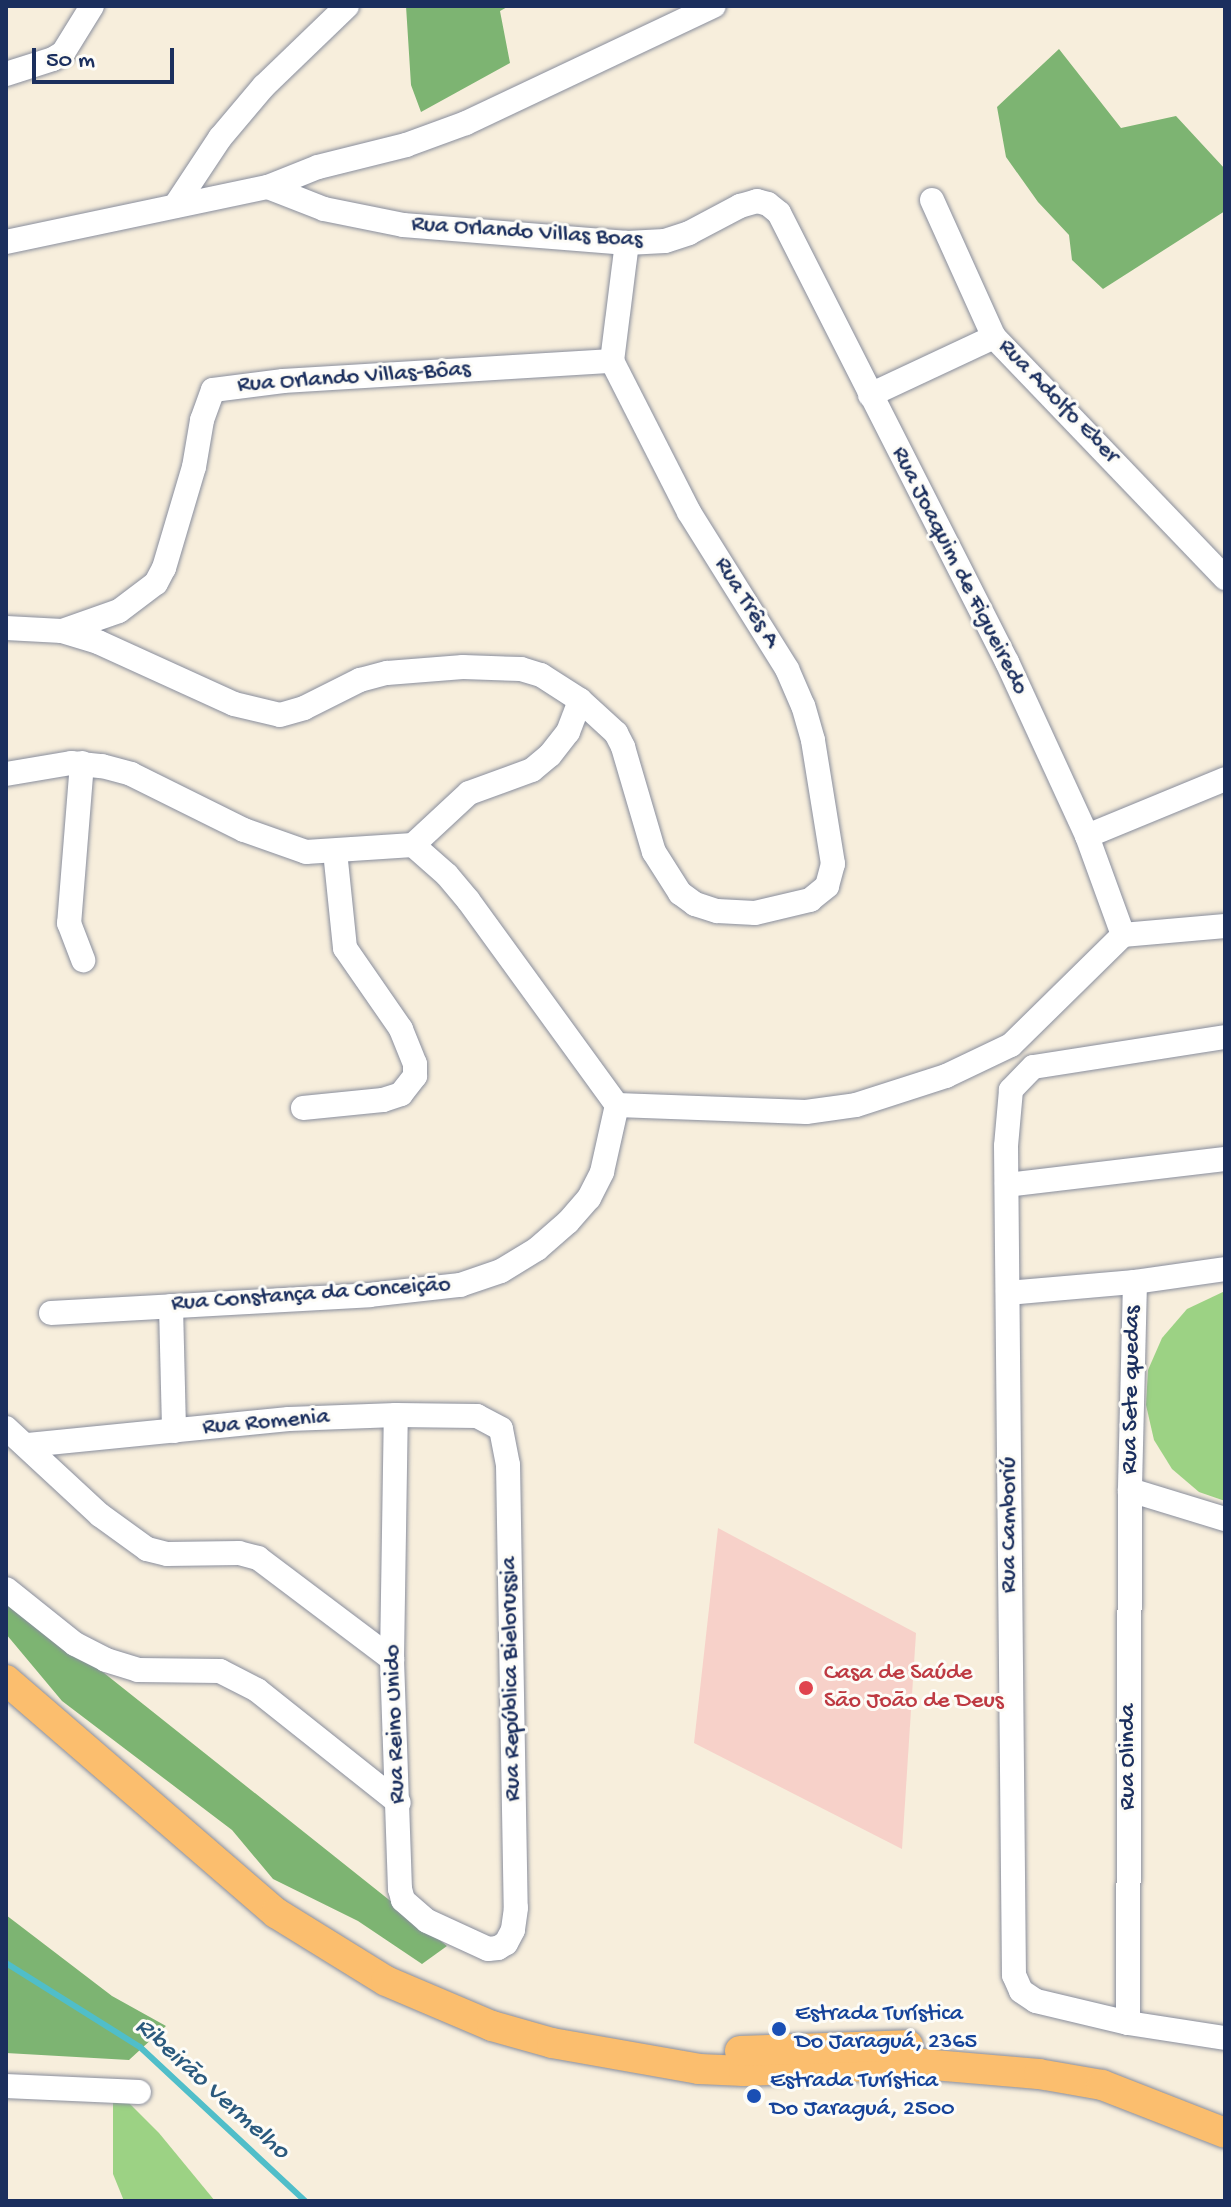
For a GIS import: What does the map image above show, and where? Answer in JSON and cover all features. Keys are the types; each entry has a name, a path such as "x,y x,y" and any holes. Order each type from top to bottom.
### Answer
{"main road":[{"path":"6,1680 260,1896 276,1913 386,1981 492,2026 552,2043 699,2069 758,2071 922,2064 1039,2074 1102,2085 1225,2133"},
{"path":"260,1896 387,1964 474,2002 584,2036 697,2051 922,2045 990,2049 1127,2075 1181,2092 1225,2111"}],"street":[{"path":"6,74 63,53 92,6"},
{"path":"175,206 220,138 264,86 347,6"},
{"path":"6,242 268,187 318,167 406,145 466,123 714,6"},
{"name":"Rua Orlando Villas Boas","path":"268,187 324,209 403,225 627,243 665,241 757,201 768,204 779,213"},
{"name":"Rua Adolfo Eber","path":"932,200 994,337 1225,578"},
{"name":"Rua Joaquim de Figueiredo","path":"779,213 1007,662 1087,836 1123,935"},
{"path":"612,361 627,243"},
{"path":"870,395 994,337"},
{"name":"Rua Orlando Villas-Bôas","path":"62,631 119,611 156,583 164,568 194,467 202,420 213,390 283,381 612,361"},
{"name":"Rua Três A","path":"580,700 616,733 623,747 654,852 667,876 695,904 717,911 755,913 810,900 827,886 833,864 813,740 787,669 689,512 612,361"},
{"path":"6,628 62,631 98,642 262,713 280,715 304,708 360,680 387,673 463,667 521,669 541,675 580,700 568,732 550,755 532,770 469,793 413,845 306,852 281,845 131,774 82,763 6,774"},
{"path":"82,763 69,923 83,960"},
{"path":"1087,836 1225,779"},
{"path":"413,845 468,900 617,1105 806,1112 856,1105 946,1076 1011,1045 1123,935 1225,926"},
{"path":"303,1108 383,1100 401,1094 415,1076 415,1064 401,1029 345,948 335,852"},
{"name":"Rua Camboriú","path":"1128,2023 1036,2001 1021,1991 1014,1975 1007,1185 1011,1090 1033,1067 1225,1037"},
{"name":"Rua Constança da Conceição","path":"51,1313 430,1289 460,1285 501,1271 537,1249 568,1222 589,1198 602,1172 617,1105"},
{"path":"1007,1185 1225,1159"},
{"name":"Rua Sete quedas","path":"1225,1269 1135,1282 1130,1490 1225,1519"},
{"path":"1008,1293 1135,1282"},
{"path":"171,1306 174,1431"},
{"name":"Rua Romenia","path":"28,1445 289,1419 396,1415 477,1416 501,1429"},
{"name":"Rua Reino Unido","path":"396,1415 392,1659 400,1889 403,1900 413,1911 488,1949 506,1943 513,1930"},
{"path":"6,1428 28,1445 100,1515 147,1549 167,1554 239,1553 258,1558 392,1659"},
{"name":"Rua República Bielorussia","path":"501,1429 508,1465 516,1908 513,1930"},
{"name":"Rua Olinda","path":"1128,2023 1130,1490"},
{"path":"6,1589 75,1644 106,1660 138,1670 220,1671 257,1690 399,1803"},
{"path":"1128,2023 1225,2038"},
{"path":"6,2086 139,2092"}],"shaded area":[{"name":"Casa de Saúde São João de Deus","path":"718,1528 916,1633 902,1849 694,1743"}],"green space":[{"path":"406,6 509,6 500,11 510,63 421,112 411,85"},
{"path":"1059,49 1121,128 1176,116 1225,169 1225,211 1103,289 1072,260 1069,235 1038,202 1006,157 997,107"},
{"path":"1225,1291 1225,1501 1199,1492 1172,1469 1154,1440 1146,1405 1148,1370 1162,1338 1187,1309"},
{"path":"6,1604 94,1665 447,1946 422,1964 358,1921 273,1879 232,1830 62,1701 6,1634"},
{"path":"6,1915 112,1996 166,2026 129,2060 6,2053"},
{"path":"113,2087 159,2133 215,2201 124,2201 113,2174"}],"waterway":[{"name":"Ribeirão Vermelho","path":"6,1963 140,2047 305,2201"}],"place":[{"name":"Casa de Saúde São João de Deus","path":"806,1688"},
{"name":"Estrada Turística Do Jaraguá, 2365","path":"779,2029"},
{"name":"Estrada Turística Do Jaraguá, 2500","path":"754,2096"}]}
